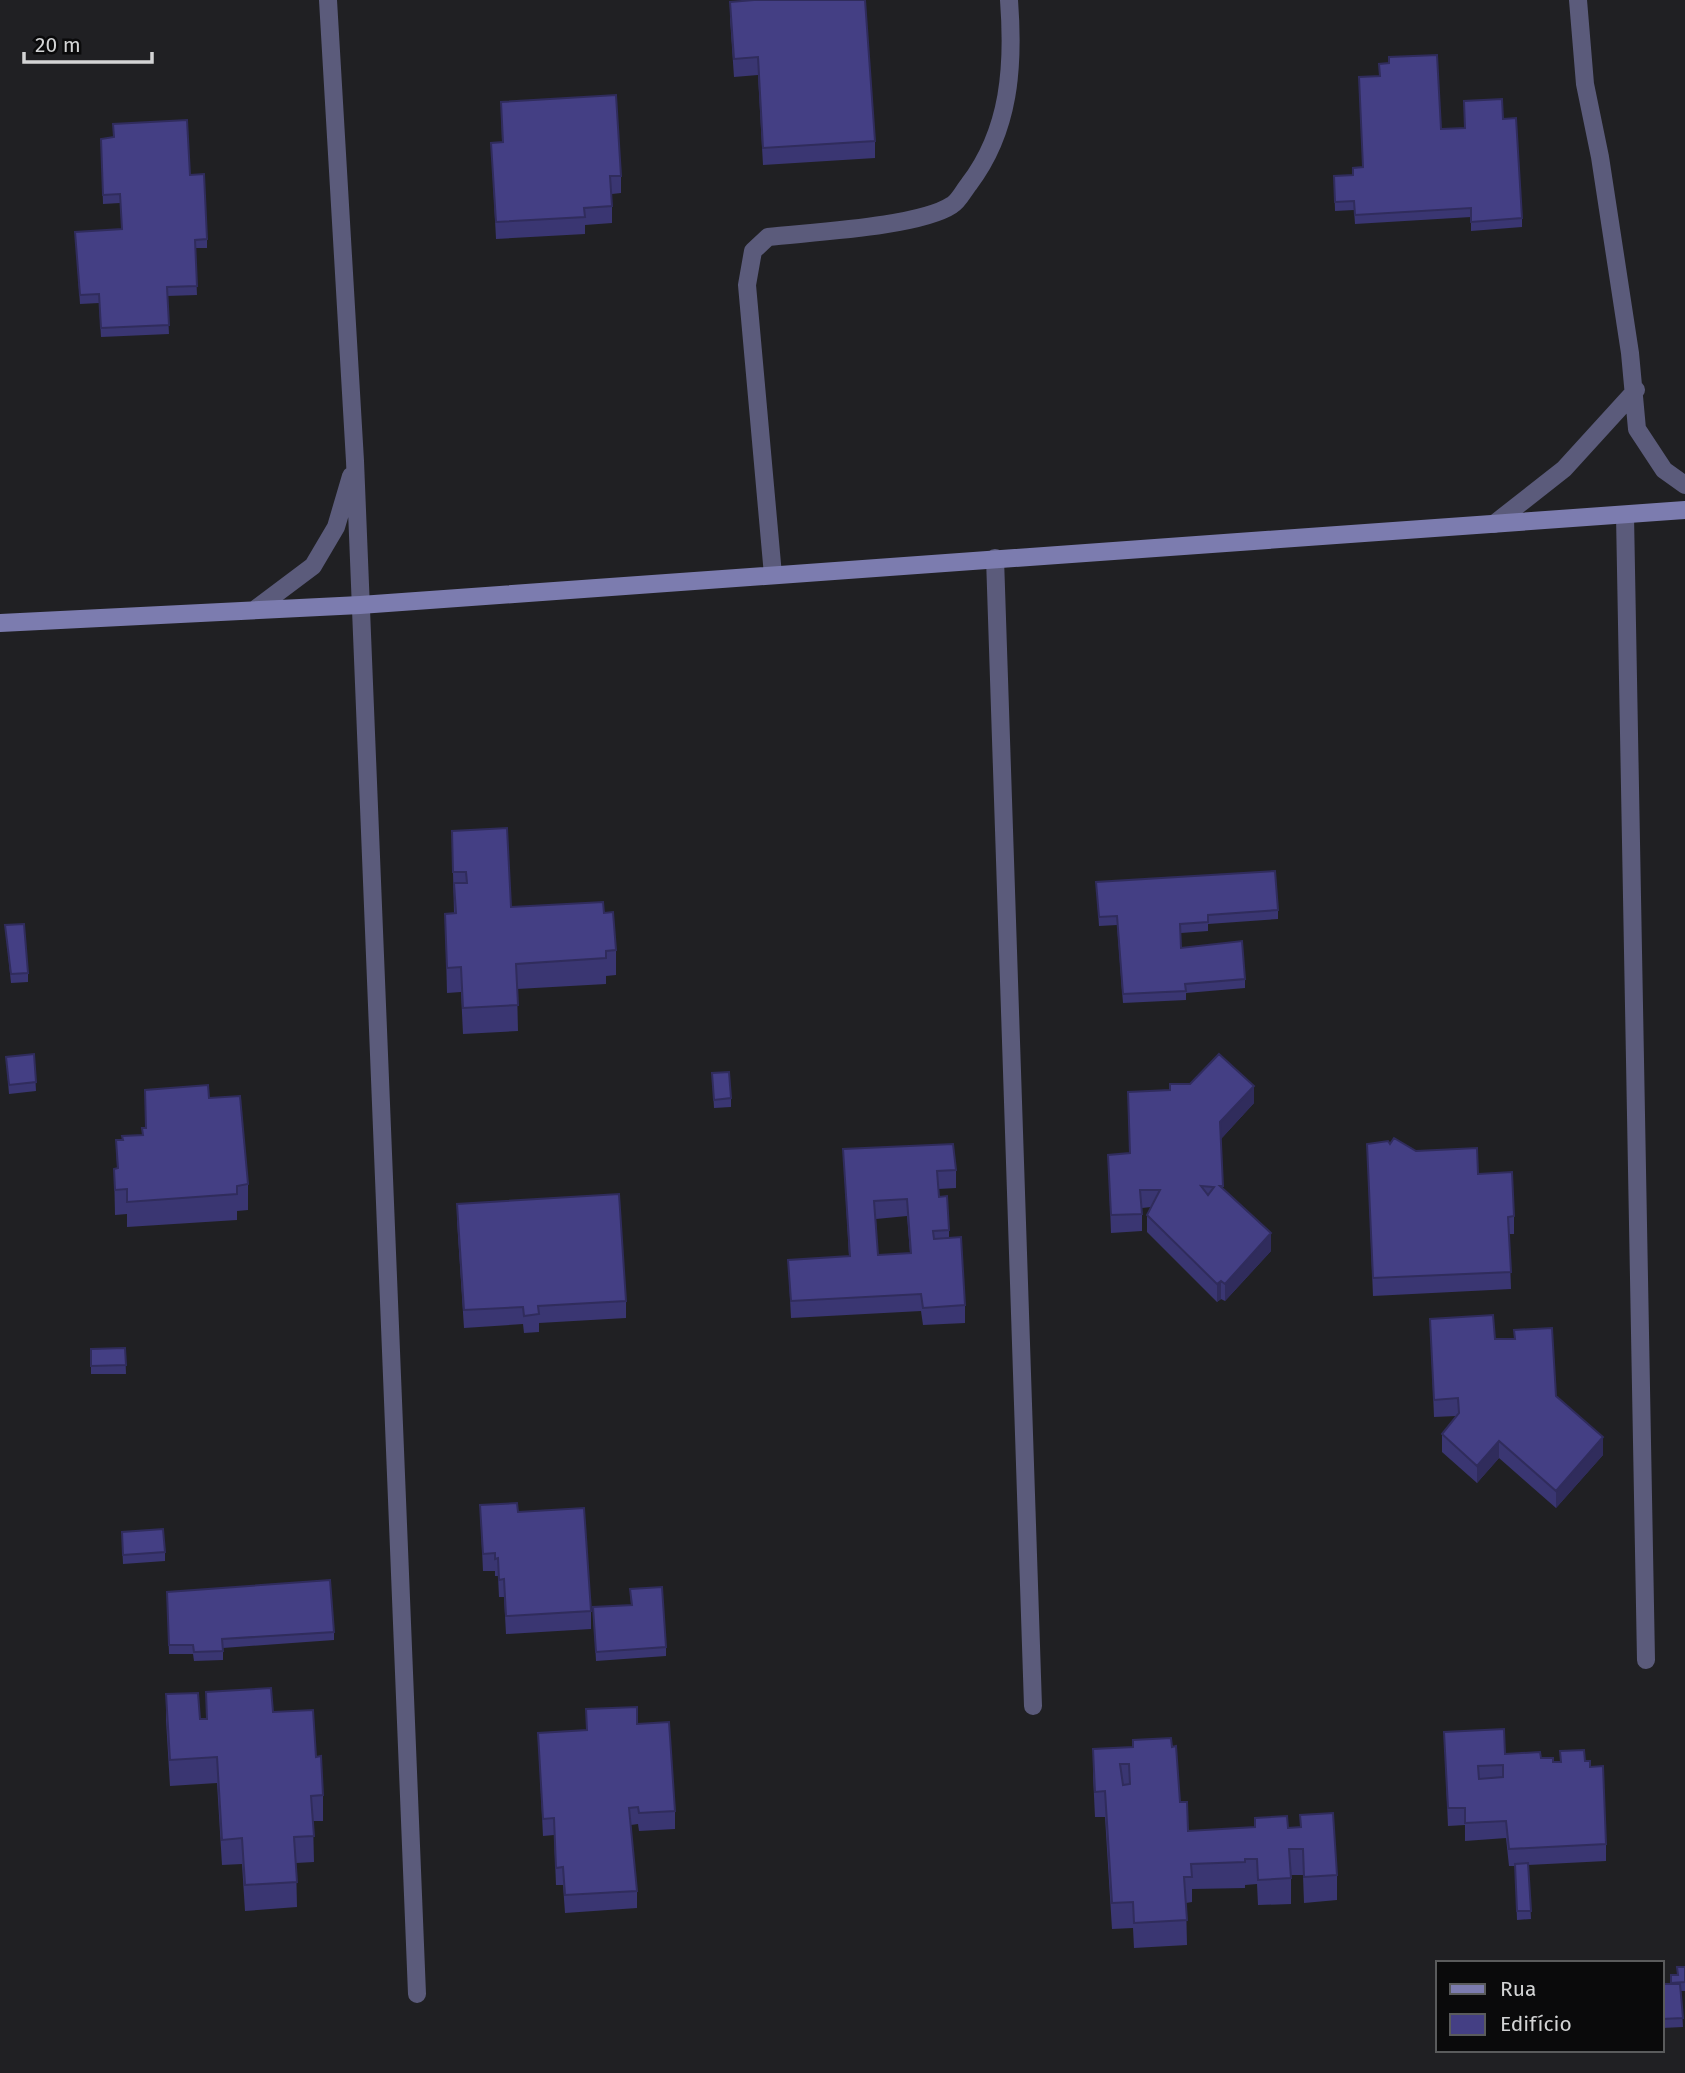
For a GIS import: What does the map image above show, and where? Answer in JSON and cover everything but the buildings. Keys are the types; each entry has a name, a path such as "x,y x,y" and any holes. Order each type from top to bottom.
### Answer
{"street":[{"path":"328,0 355,461 416,1994"},
{"path":"773,575 747,285 753,251 768,237 917,219 953,204 980,169 1001,125 1013,53 1009,0"},
{"path":"1578,0 1585,84 1600,157 1636,390 1637,429 1664,470 1685,485"},
{"path":"1494,524 1564,469 1636,390"},
{"path":"257,608 313,566 336,527 355,461"},
{"path":"0,622 360,605 1685,510"},
{"path":"1625,515 1646,1660"},
{"path":"995,558 1033,1706"}]}
